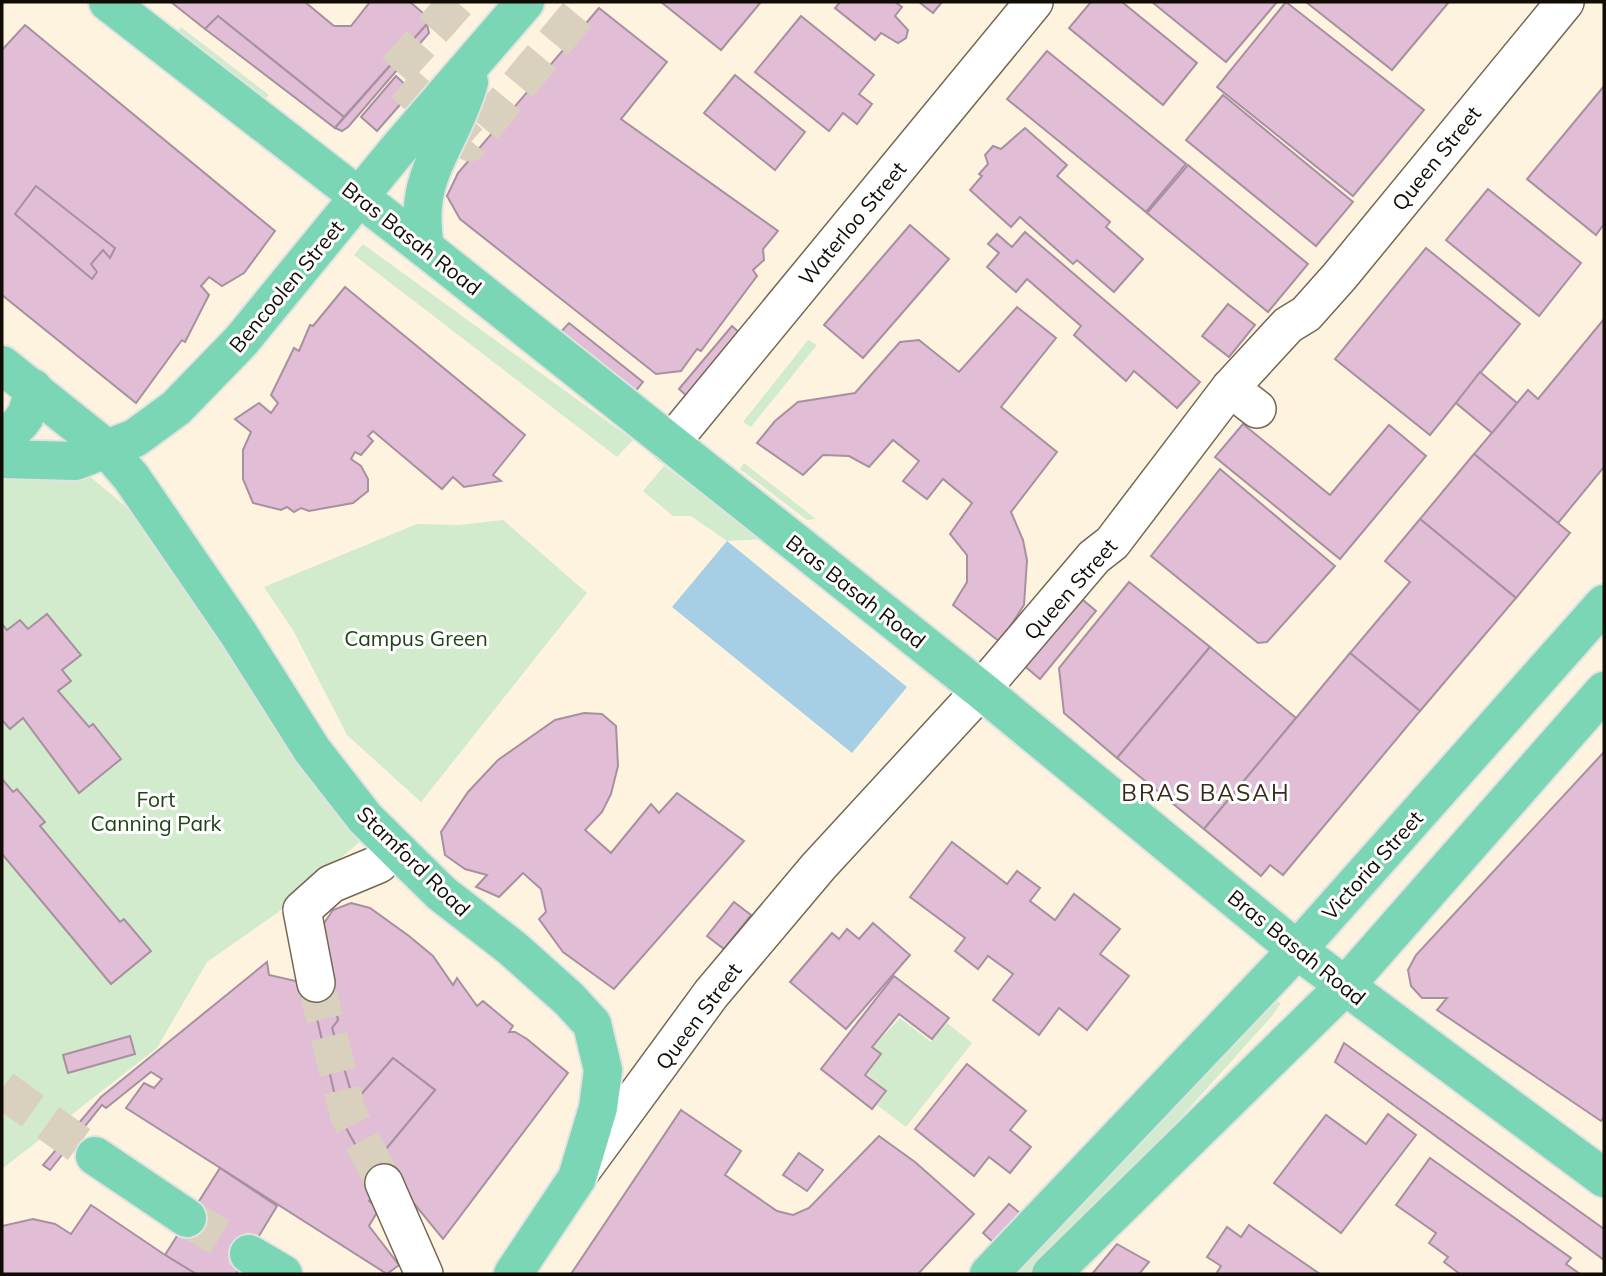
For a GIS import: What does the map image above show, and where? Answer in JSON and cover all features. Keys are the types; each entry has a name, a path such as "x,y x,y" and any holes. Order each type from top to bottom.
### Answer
{"main road":[{"name":"Bras Basah Road","path":"108,2 425,248 981,690 1297,950 1604,1178"},
{"name":"Bencoolen Street","path":"2,459 75,461 135,438 176,408 241,341 525,2"},
{"path":"425,248 421,218 423,193 428,176 465,98 475,61"},
{"name":"Stamford Road","path":"2,365 107,449 160,516 312,750 359,810 441,893 512,948 569,999 592,1024 603,1070 598,1108 577,1178 513,1274"},
{"path":"2,436 17,429 28,415 33,388"},
{"name":"Victoria Street","path":"989,1274 1297,950 1604,604"},
{"path":"1051,1274 1345,986 1604,691"},
{"path":"94,1156 187,1218"},
{"path":"249,1254 283,1274"}],"street":[{"name":"Waterloo Street","path":"670,444 1034,2"},
{"name":"Queen Street","path":"577,1178 711,994 827,856 981,690 1094,557 1112,543 1243,399 1287,325 1306,314 1339,277 1565,2"},
{"path":"316,984 302,910 331,884 379,864"},
{"path":"384,1183 424,1274"}],"green space":[{"path":"181,27 269,95 262,103 174,37"},
{"path":"363,244 633,440 617,457 354,255"},
{"path":"808,340 817,345 751,427 743,422"},
{"path":"744,463 816,519 807,520 740,469"},
{"path":"664,466 764,539 727,541 691,516 673,516 643,491"},
{"name":"Fort Canning Park","path":"2,474 87,474 131,511 363,839 277,913 207,962 157,1048 2,1169"},
{"name":"Campus Green","path":"503,520 587,593 421,802 347,735 293,630 264,587 417,524 459,525"},
{"path":"1270,999 1281,1003 1272,1016 1040,1274 1013,1274"},
{"path":"900,1018 931,1042 947,1023 972,1043 906,1127 877,1105 887,1091 867,1074 882,1054 873,1047"}],"water":[{"path":"727,541 907,687 852,753 672,607"}],"building":[{"path":"171,2 305,2 334,26 351,26 370,2 410,2 423,13 427,24 344,117 218,16 205,29"},
{"path":"661,2 761,2 721,50"},
{"path":"840,2 895,2 902,7 895,16 908,30 906,38 898,43 881,33 875,40 835,8"},
{"path":"919,2 942,2 933,13"},
{"path":"1091,2 1122,2 1197,63 1163,105 1069,28"},
{"path":"1152,2 1277,2 1226,62"},
{"path":"1286,2 1424,110 1353,196 1217,87"},
{"path":"1306,2 1449,2 1392,70"},
{"path":"599,8 667,62 621,119 778,231 763,249 764,260 753,270 757,276 701,351 697,349 681,371 656,374 460,219 447,196 458,173"},
{"path":"218,16 344,117 335,128 205,29"},
{"path":"801,16 874,75 859,94 872,104 857,124 843,113 829,131 755,72"},
{"path":"427,24 429,33 348,127 342,131 335,128"},
{"path":"25,25 275,231 244,273 222,286 209,277 201,286 209,295 185,342 182,340 136,403 2,295 2,50"},
{"path":"1047,51 1186,164 1146,212 1007,99"},
{"path":"735,75 805,132 775,170 704,113"},
{"path":"396,76 412,91 377,131 361,117"},
{"path":"1604,86 1604,224 1596,235 1527,179"},
{"path":"1223,95 1353,202 1316,246 1186,140"},
{"path":"1025,128 1067,165 1057,176 1110,222 1106,227 1143,259 1114,292 1077,260 1073,264 1020,217 1011,227 970,190 988,164 985,155 993,146 1001,149"},
{"path":"1188,165 1308,264 1268,312 1147,213"},
{"path":"36,186 115,248 110,258 103,250 91,264 97,272 92,279 15,214"},
{"path":"1488,189 1581,263 1539,316 1446,240"},
{"path":"910,225 949,259 863,358 824,325"},
{"path":"1025,232 1200,382 1177,408 1134,371 1126,381 1074,335 1081,326 1027,279 1016,292 987,267 999,253 988,244 997,234 1012,247"},
{"path":"1426,248 1520,324 1430,435 1335,359"},
{"path":"345,287 525,435 493,475 501,481 464,487 453,477 442,489 373,431 368,436 373,441 361,455 355,452 351,459 361,466 368,479 368,491 353,503 309,511 301,508 294,512 287,507 281,510 253,503 243,479 243,450 251,432 235,419 259,403 271,413 278,403 271,395 294,348 299,351 310,325 313,326"},
{"path":"1228,304 1255,325 1229,357 1202,336"},
{"path":"1017,307 1056,338 1001,407 1057,452 1011,512 1023,540 1027,560 1024,605 1000,642 953,605 967,582 967,555 950,534 972,503 943,479 927,499 903,481 919,461 893,440 869,467 849,456 823,455 803,475 757,443 775,421 798,402 855,393 900,342 919,340 959,372"},
{"path":"1604,319 1604,467 1558,523 1474,454 1528,390 1538,399"},
{"path":"569,323 643,382 634,393 559,334"},
{"path":"732,326 743,336 690,399 679,389"},
{"path":"1480,372 1517,403 1492,433 1456,403"},
{"path":"1243,424 1330,495 1389,425 1426,456 1340,559 1215,457"},
{"path":"1474,454 1570,533 1516,598 1420,519"},
{"path":"1220,469 1335,566 1267,642 1258,643 1151,556"},
{"path":"1420,519 1516,598 1420,711 1350,653 1410,582 1385,561"},
{"path":"1129,582 1210,647 1117,758 1064,713 1059,668"},
{"path":"1077,595 1096,611 1040,679 1021,663"},
{"path":"47,614 81,655 62,670 71,681 58,691 89,727 93,724 121,759 79,793 23,718 10,729 2,720 2,624 7,630 20,620 28,629"},
{"path":"1210,647 1296,718 1204,829 1117,758"},
{"path":"1350,653 1420,711 1283,875 1270,865 1261,876 1204,829"},
{"path":"584,713 602,714 616,726 618,766 611,794 602,812 585,830 611,853 651,804 659,813 677,793 744,841 614,989 563,952 539,919 546,912 541,889 523,873 499,897 476,887 487,875 465,869 445,855 441,832 468,792 498,760 555,720"},
{"path":"1604,752 1604,1117 1601,1121 1437,1010 1447,998 1422,998 1411,986 1408,970 1416,955"},
{"path":"2,779 13,792 17,789 45,822 40,826 120,922 124,919 151,951 111,984 2,854"},
{"path":"952,842 1007,884 1017,871 1040,888 1030,901 1055,920 1074,894 1120,929 1100,954 1129,976 1087,1030 1059,1008 1039,1035 993,1000 1013,974 988,956 978,969 955,951 965,938 910,897"},
{"path":"734,902 751,915 724,949 707,936"},
{"path":"351,903 370,908 409,936 433,956 453,985 457,978 477,1006 483,1001 513,1026 509,1032 515,1032 527,1039 568,1073 443,1239 389,1173 393,1170 385,1150 435,1090 393,1058 359,1097 355,1090 351,1092 332,1028 338,1020 318,932 333,910"},
{"path":"873,923 910,955 846,1029 790,982 832,933 839,939 847,929 859,939"},
{"path":"267,962 269,975 309,984 340,1117 380,1189 369,1201 379,1209 369,1226 399,1265 387,1274 126,1108 144,1083 154,1088 162,1079 151,1072 106,1108 102,1105 50,1170 43,1165 101,1097"},
{"path":"894,976 949,1018 932,1039 899,1014 872,1047 881,1054 865,1075 886,1091 872,1109 821,1069"},
{"path":"309,984 330,987 338,1020 332,1028 351,1092 355,1090 359,1097 393,1058 435,1090 385,1150 393,1170 380,1189 340,1117"},
{"path":"130,1036 135,1054 68,1073 63,1055"},
{"path":"1344,1043 1604,1229 1604,1260 1335,1062"},
{"path":"967,1064 1026,1111 1010,1130 1031,1147 1010,1173 989,1157 974,1176 915,1129"},
{"path":"681,1110 741,1151 725,1175 777,1211 793,1215 809,1208 879,1136 915,1162 974,1214 918,1274 571,1274"},
{"path":"1388,1114 1416,1135 1341,1233 1274,1183 1326,1115 1366,1144"},
{"path":"799,1153 823,1170 807,1191 783,1175"},
{"path":"1430,1158 1571,1258 1566,1264 1580,1274 1460,1274 1444,1262 1448,1257 1429,1243 1436,1233 1396,1205"},
{"path":"220,1168 277,1206 236,1274 196,1274 165,1255"},
{"path":"1009,1204 1021,1214 994,1243 983,1233"},
{"path":"91,1205 196,1274 2,1274 2,1226 33,1219 55,1224 71,1234"},
{"path":"1249,1225 1320,1274 1216,1274 1221,1266 1207,1257 1227,1227 1241,1237"},
{"path":"1117,1244 1149,1262 1139,1274 1092,1274"}],"tunnel":[{"path":"457,2 393,74 470,143 588,2"},
{"path":"316,983 348,1114 384,1183"},
{"path":"2,1089 95,1156"},
{"path":"187,1218 249,1254"}],"district":[{"name":"BRAS BASAH","path":"1206,792"}]}
